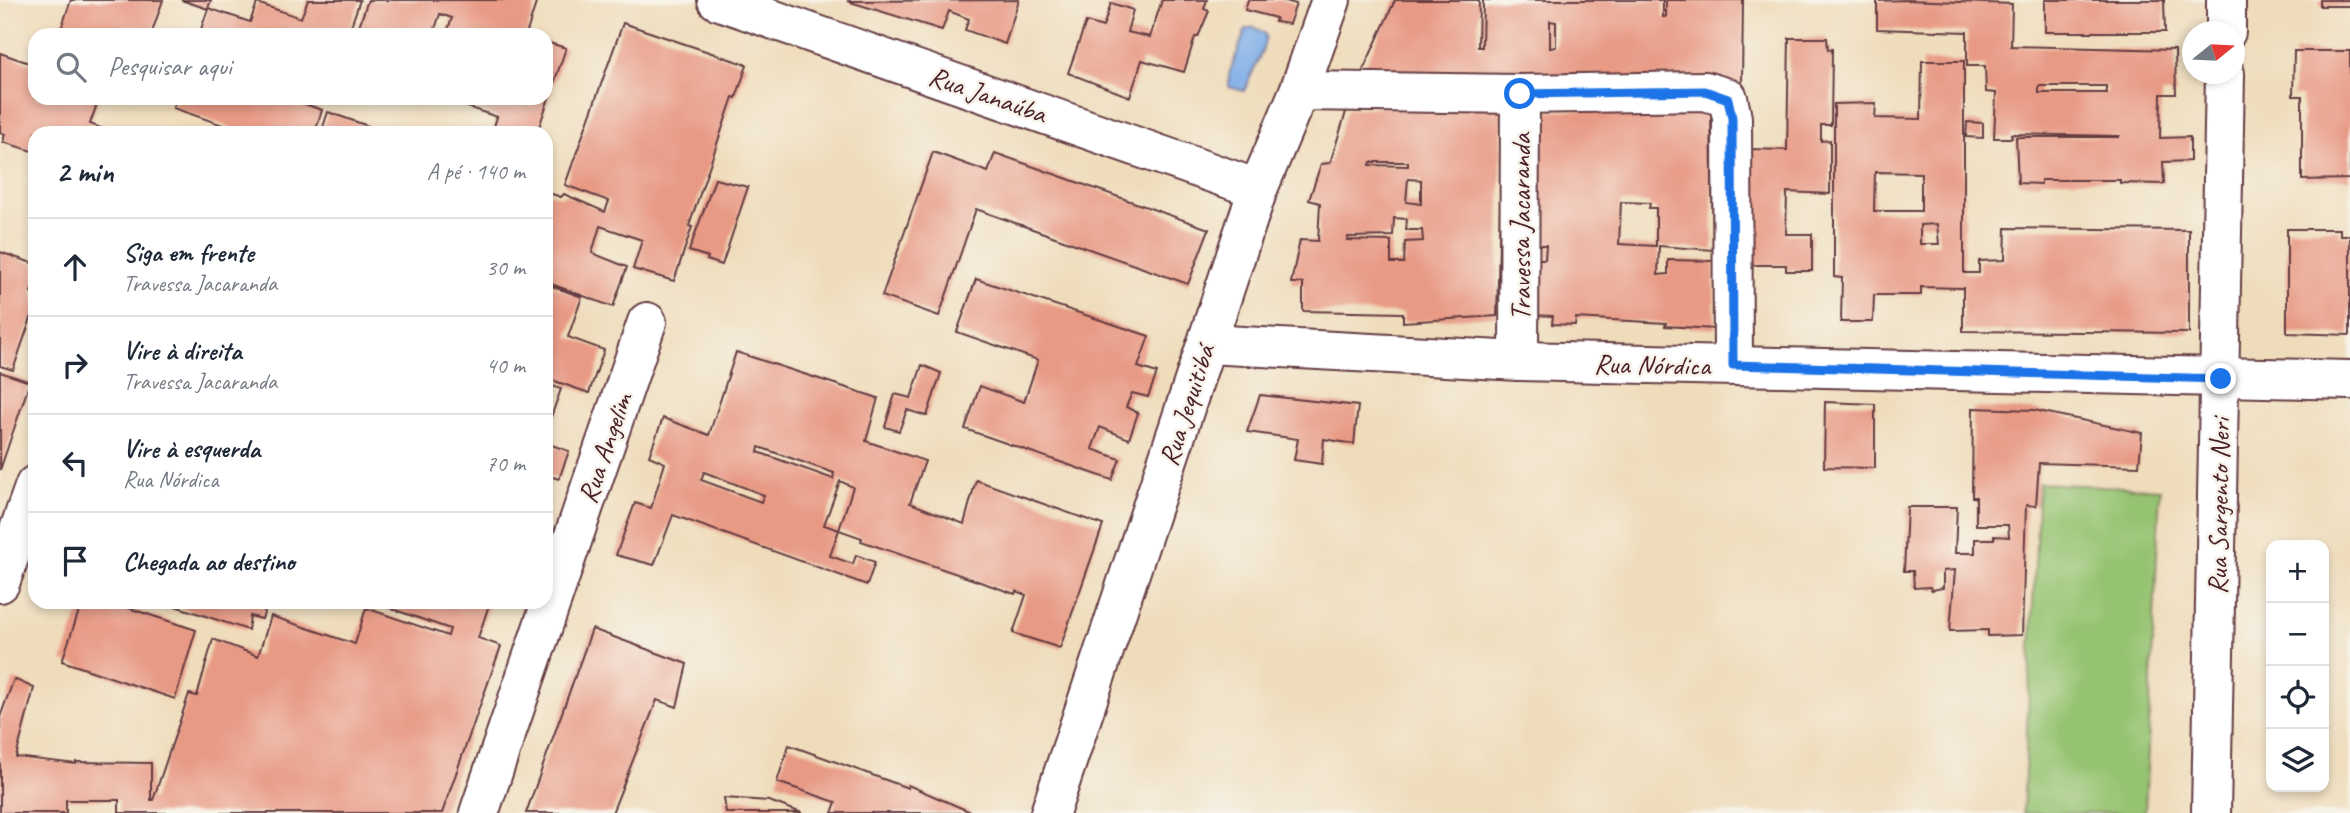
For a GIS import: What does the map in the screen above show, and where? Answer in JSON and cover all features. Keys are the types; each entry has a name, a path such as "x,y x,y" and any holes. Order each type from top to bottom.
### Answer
{"street":[{"name":"Rua Janaúba","path":"717,0 1258,189"},
{"name":"Rua Jequitibá","path":"1050,813 1258,189 1299,91 1331,0"},
{"path":"2226,0 2226,21"},
{"name":"Rua Sargento Neri","path":"2211,813 2225,84"},
{"name":"Travessa Jacaranda","path":"1299,91 1520,94 1705,91 1728,99 1732,118 1733,365"},
{"name":"Travessa Jacaranda","path":"1520,94 1520,361"},
{"name":"Rua Angelim","path":"553,597 647,322"},
{"name":"Rua Nórdica","path":"1207,344 1520,361 2350,380"},
{"path":"0,583 28,505"},
{"name":"Rua Angelim","path":"479,813 549,609"}],"green space":[{"path":"2039,483 2160,489 2145,813 2023,813"}],"water":[{"path":"1253,27 1266,36 1244,91 1229,87 1229,74 1246,29"}],"building":[{"path":"71,0 163,0 153,28 61,28"},
{"path":"181,0 211,0 208,8 250,22 257,3 301,18 308,0 360,0 350,28 201,28 208,9"},
{"path":"368,0 537,0 528,28 448,28 452,18 440,14 435,28 358,28"},
{"path":"1019,0 1005,44 965,30 969,19 949,11 942,30 847,1"},
{"path":"1162,0 1207,0 1204,9 1209,11 1198,37 1195,37 1184,72 1142,60 1130,97 1068,73 1086,22 1103,27 1111,3 1133,10 1127,32 1150,37"},
{"path":"1248,0 1282,0 1296,4 1289,24 1275,22 1276,18 1245,10"},
{"path":"1395,0 1479,0 1478,47 1482,47 1483,0 1663,0 1663,17 1666,17 1666,0 1743,0 1742,84 1360,77","holes":["1550,21 1556,22 1556,47 1550,48"]},
{"path":"2045,0 2164,0 2165,32 2045,32"},
{"path":"2320,0 2350,0 2350,6 2320,6"},
{"path":"1877,1 2012,4 2011,46 2175,50 2176,94 2161,94 2160,138 2190,137 2190,161 2163,162 2164,184 2120,183 2120,180 2041,180 2041,184 2018,183 2016,137 2119,136 2011,134 2012,138 1994,138 1996,93 1986,92 1985,66 1967,66 1967,32 1877,29","holes":["2039,86 2106,86 2107,93 2039,93"]},
{"path":"623,23 747,65 736,98 733,97 689,226 692,227 674,281 633,269 642,240 600,226 592,253 627,267 613,307 553,285 553,194 561,197 564,194 605,212 609,201 565,185"},
{"path":"1789,38 1827,38 1828,50 1832,49 1831,125 1821,125 1821,141 1830,140 1830,194 1787,192 1786,234 1812,234 1812,271 1786,271 1786,265 1741,265 1747,149 1787,150"},
{"path":"553,44 566,48 553,86"},
{"path":"2294,51 2350,51 2350,179 2302,180 2302,96 2293,96"},
{"path":"0,53 28,63 28,105 97,105 90,124 95,126 28,126 28,150 3,142 5,134 0,132"},
{"path":"1922,61 1964,61 1964,273 1979,273 1979,261 2005,260 2006,228 2189,230 2189,333 1963,331 1963,288 1921,287 1921,295 1874,295 1873,322 1841,322 1842,278 1834,277 1834,104 1876,103 1875,118 1921,119","holes":["1875,172 1921,173 1921,211 1874,211","1937,224 1939,244 1920,244 1920,225"]},
{"path":"1503,99 1497,316 1403,322 1403,313 1303,311 1303,283 1291,283 1300,240 1318,241 1320,203 1309,200 1321,164 1330,163 1347,109","holes":["1371,162 1408,162 1408,166 1370,165","1408,179 1421,180 1421,204 1406,202","1394,218 1407,219 1406,230 1422,230 1423,241 1405,242 1404,263 1391,263 1391,241 1347,240 1348,237 1393,236"]},
{"path":"174,105 307,105 322,110 317,126 226,126 173,108"},
{"path":"462,105 547,105 539,126 494,126 497,117"},
{"path":"1711,105 1713,250 1659,246 1658,275 1668,274 1668,260 1714,261 1715,329 1665,326 1666,323 1576,318 1575,325 1552,324 1553,316 1529,315 1529,259 1545,259 1546,245 1529,245 1528,112","holes":["1621,202 1650,203 1649,208 1656,208 1656,246 1619,244"]},
{"path":"328,112 368,126 323,126"},
{"path":"1967,122 1983,123 1983,138 1966,137"},
{"path":"933,152 988,172 995,153 1209,229 1188,284 976,209 939,316 882,296"},
{"path":"715,179 748,187 722,265 689,251"},
{"path":"2287,229 2340,229 2340,235 2350,235 2350,335 2287,333"},
{"path":"0,252 28,262 28,327 13,370 0,366"},
{"path":"976,279 1149,336 1138,367 1157,373 1148,397 1132,393 1126,407 1138,413 1129,439 1100,427 1092,449 1120,459 1112,480 965,429 980,386 1024,402 1038,360 957,332"},
{"path":"553,287 582,297 568,337 604,350 589,393 553,380"},
{"path":"736,352 878,398 866,441 925,461 910,503 964,524 976,480 1103,525 1060,648 1013,633 1026,595 1016,591 1015,594 861,541 862,538 839,530 830,556 853,564 856,555 875,562 867,585 673,515 654,565 616,555 635,503 651,508 665,463 649,456 663,418 709,435","holes":["759,447 834,473 833,479 758,452","704,472 764,495 761,502 701,480","840,481 853,487 839,530 824,525"]},
{"path":"922,365 941,373 927,416 907,410 899,431 885,427 895,394 911,398"},
{"path":"0,372 28,381 28,388 0,470"},
{"path":"553,386 561,389 553,411"},
{"path":"1260,395 1358,406 1354,444 1324,439 1322,464 1294,460 1298,439 1247,432"},
{"path":"1825,402 1875,404 1875,468 1824,467"},
{"path":"1973,408 2034,410 2142,433 2139,466 2039,463 2036,506 2026,505 2022,635 1988,636 1988,630 1950,631 1955,570 1943,571 1943,588 1931,590 1930,587 1914,588 1913,571 1904,571 1907,507 1957,507 1955,553 1975,553 1975,539 2009,537 2008,525 1976,525 1976,497 1972,497"},
{"path":"553,445 569,451 559,479 553,477"},
{"path":"80,609 132,609 196,630 175,699 62,661"},
{"path":"184,609 266,609 262,619 250,616 248,630"},
{"path":"366,609 448,636 450,629 392,609 488,609 478,638 501,646 442,813 119,813 119,800 66,800 66,813 0,813 0,717 14,679 34,688 16,757 76,764 151,763 153,800 189,694 197,696 213,639 258,656 271,616 355,644"},
{"path":"592,629 687,664 677,707 657,700 612,813 526,813"},
{"path":"789,745 908,788 908,785 973,813 832,813 836,802 777,782"},
{"path":"724,798 769,801 802,813 726,813"}],"route":[{"path":"1520,94 1705,91 1728,99 1732,118 1733,365 2221,379"}]}
